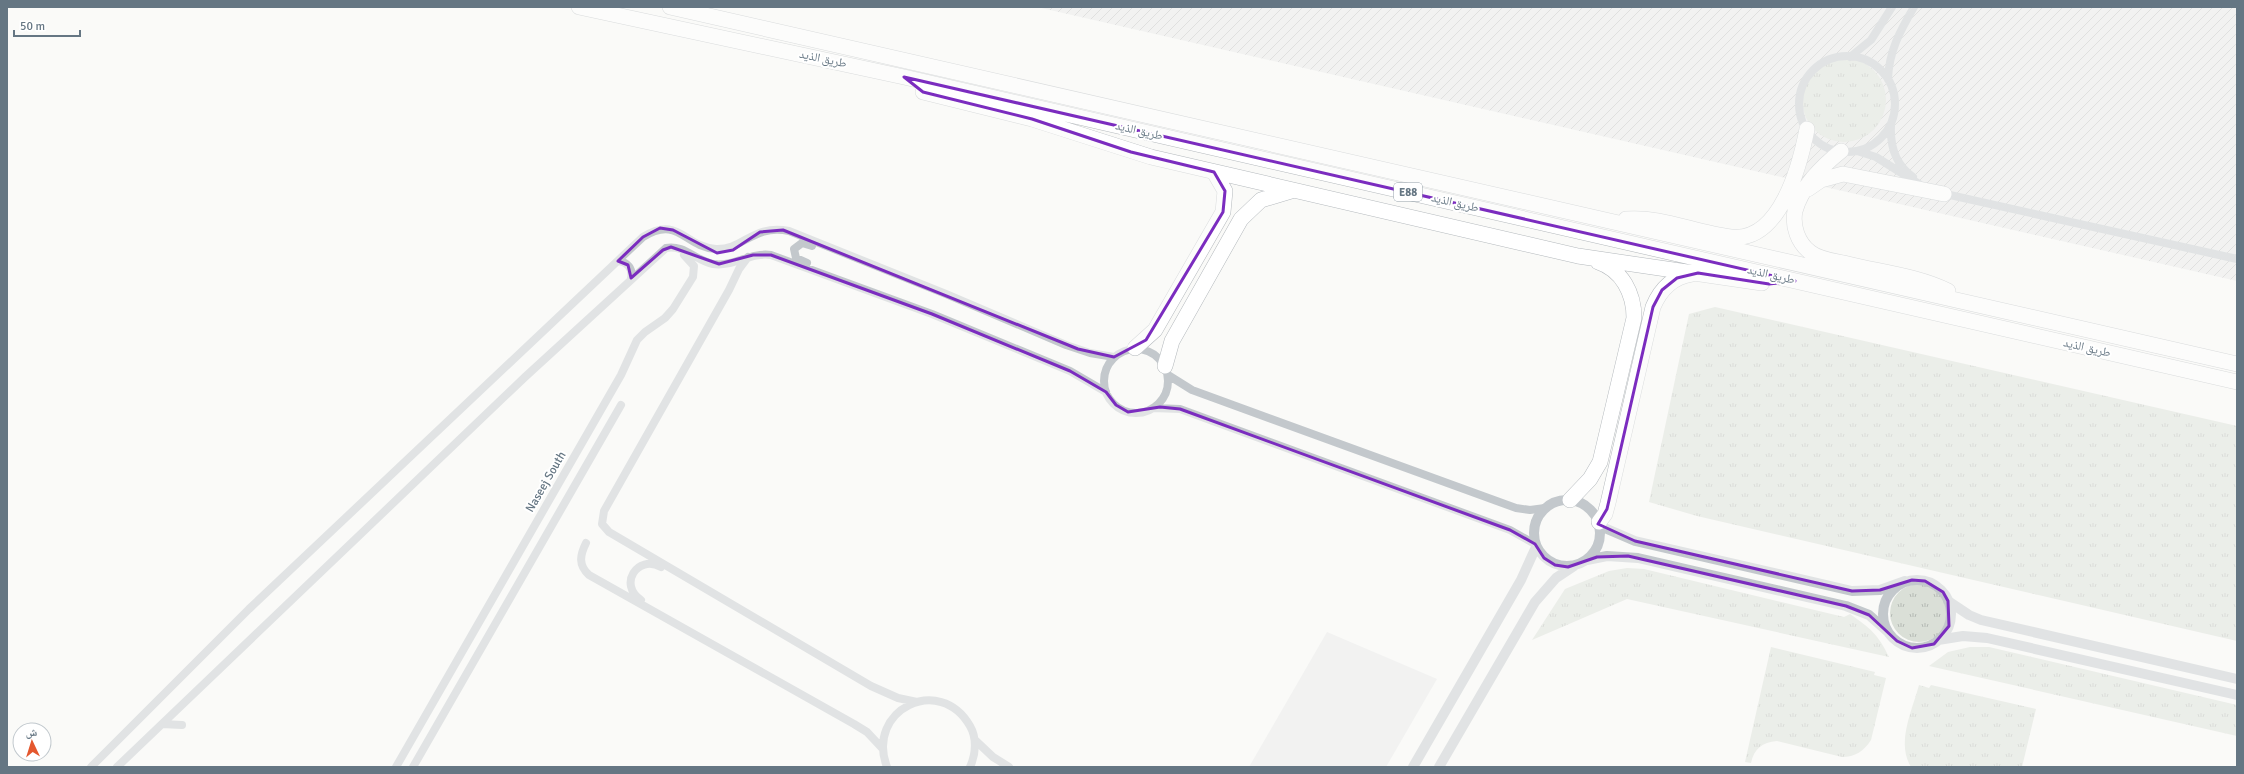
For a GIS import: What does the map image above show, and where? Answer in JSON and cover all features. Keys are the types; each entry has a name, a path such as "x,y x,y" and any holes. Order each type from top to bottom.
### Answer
{"highway":[{"name":"طريق الذيد","path":"579,7 904,77 2237,382"},
{"name":"طريق الذيد","path":"670,7 2237,364"},
{"path":"904,77 915,88 923,92 1032,119 1131,152 1578,256 1600,263 1619,276 1631,295 1634,318 1600,462 1590,480 1570,500"},
{"path":"1610,222 1645,219 1730,237 1751,234 1763,226 1773,215 1790,189 1801,160 1807,129"},
{"path":"1841,151 1818,171 1803,193 1797,206 1794,222 1799,239 1810,252 1826,259 1928,283 1947,291 1963,302"},
{"path":"1135,348 1155,330 1223,212 1225,191 1214,172"},
{"path":"1803,193 1821,180 1843,174 1944,194"},
{"path":"1167,370 1172,341 1241,219 1261,200 1278,194 1296,191"},
{"path":"1578,256 1768,284 1795,281"},
{"path":"1599,524 1605,514 1608,503 1652,307 1662,290 1669,284 1686,275 1698,273"}],"street":[{"path":"1850,56 1871,40 1880,29 1892,7"},
{"path":"1888,79 1894,43 1914,7"},
{"path":"1929,188 1911,176 1896,158 1892,147 1891,124 1895,104 1892,88 1888,79 1872,63 1850,56 1838,57 1826,61 1812,72 1806,80 1801,94 1800,110 1807,129 1821,144 1841,151 1857,151 1876,157 1906,177 1929,188 1944,194 2237,259"},
{"path":"1857,151 1877,141 1891,124"},
{"path":"91,767 239,618 643,237 657,229 664,228 710,248 722,248 734,245 760,232 783,230 946,294 1066,345 1090,353 1114,357"},
{"path":"825,275 815,266 798,259 794,253 794,249 797,245 804,243 824,249 836,250"},
{"path":"117,767 631,278 663,250 671,247 680,249 712,264 732,263 748,256 758,254 771,255 932,314 1070,371 1106,392 1116,405 1128,412 1141,412 1153,408 1180,410 1510,530 1536,545"},
{"name":"Naseej South","path":"396,767 621,375 634,345 645,332 660,323 669,314 695,272 692,261 677,253 667,253 647,264"},
{"path":"748,256 739,269 729,290 602,518 604,528 880,690 917,702"},
{"path":"618,261 628,265 632,271 631,278"},
{"path":"1106,392 1105,373 1114,357 1135,348 1150,351 1156,355 1167,370 1192,390 1516,508 1530,510 1545,508 1556,502 1570,500 1586,505 1593,513 1599,524 1600,541 1597,548 1587,560"},
{"path":"1153,408 1164,397 1169,382 1167,370"},
{"path":"413,767 621,405"},
{"path":"1545,508 1534,525 1536,545 1544,558 1555,565 1574,566"},
{"path":"1599,524 1635,541 1852,591 1880,590 1905,581 1918,580 1935,585 1943,592 1948,600 1969,615 1981,620 2237,679"},
{"path":"586,543 580,559 586,572 854,724 867,732 882,748"},
{"path":"1414,767 1521,580 1536,545"},
{"path":"1440,767 1535,602 1556,578 1574,566 1587,560 1617,556 1638,558 1846,606 1869,615 1897,642 1912,648 1925,647 1938,640 1944,634 1951,618 1948,600"},
{"path":"656,613 633,594 630,585 632,572 643,564 652,564 671,573 682,575"},
{"path":"1887,631 1883,622 1884,602 1892,590 1905,581"},
{"path":"1938,640 1963,636 1987,638 2237,695"},
{"path":"883,767 882,748 885,731 894,715 909,705 917,702 933,700 952,706 966,719 975,740 990,754 1010,767"},
{"path":"162,724 182,725"},
{"path":"970,767 974,757 975,740"},
{"path":"883,758 887,767"}],"highlighted area":[{"path":"904,77 1795,281 1769,284 1698,273 1677,278 1662,290 1653,307 1607,509 1598,524 1635,541 1852,591 1880,590 1912,580 1925,581 1943,592 1948,601 1949,626 1934,644 1912,648 1897,641 1869,615 1846,606 1628,556 1597,557 1568,567 1555,565 1544,558 1535,544 1510,530 1180,409 1160,407 1128,412 1116,405 1106,392 1070,371 932,314 771,255 753,255 719,264 671,247 663,250 631,278 628,265 618,261 643,237 660,228 673,230 717,253 733,250 760,232 783,230 1078,349 1114,357 1146,340 1223,212 1225,191 1214,172 1131,152 1032,119 923,92"}],"shaded area":[{"path":"1037,7 2237,7 2237,281"},
{"path":"1327,632 1437,679 1386,767 1249,767"}],"green space":[{"path":"1836,58 1852,58 1868,65 1879,76 1886,92 1886,108 1883,116 1874,130 1868,135 1852,142 1836,142 1820,135 1809,124 1802,108 1802,92 1809,76 1820,65"},
{"path":"1715,307 2237,426 2237,641 1697,516 1649,502 1689,314"},
{"path":"1627,568 1644,569 1844,617 1850,614 1873,632 1889,657 1627,599 1532,640 1565,589 1609,571"},
{"path":"1913,584 1925,584 1940,592 1948,607 1948,619 1940,634 1925,642 1913,642 1898,634 1890,619 1890,607 1898,592"},
{"path":"1771,647 1875,672 1874,675 1886,678 1871,740 1862,750 1855,755 1842,757 1777,741 1763,745 1754,754 1751,763 1745,762"},
{"path":"1970,647 1989,647 2237,705 2237,736 1929,666 1948,652"},
{"path":"1919,685 1929,688 1931,685 2036,709 2022,767 1911,767 1905,748 1905,737 1909,716"}]}
